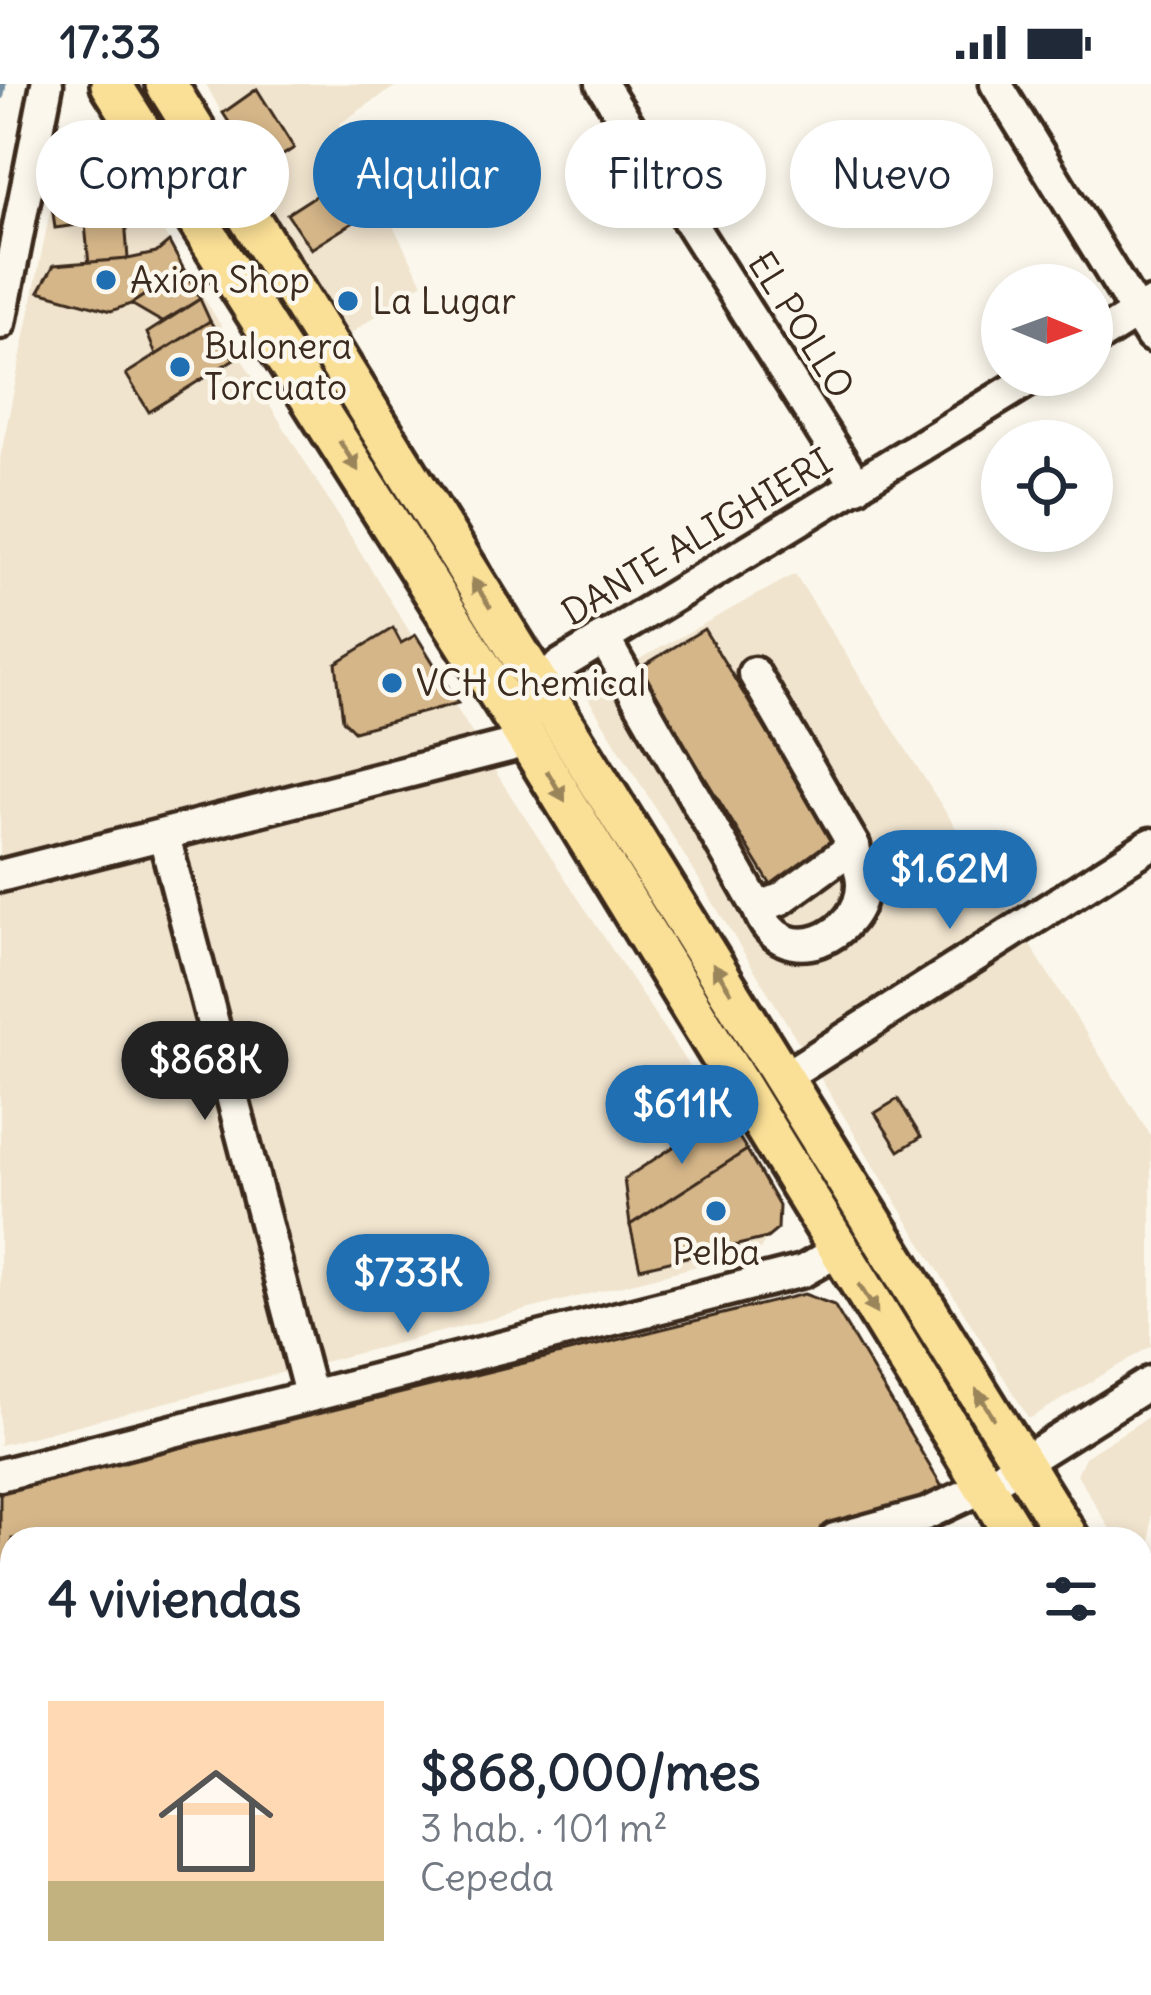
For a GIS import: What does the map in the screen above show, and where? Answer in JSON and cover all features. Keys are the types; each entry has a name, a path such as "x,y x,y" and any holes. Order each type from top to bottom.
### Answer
{"main road":[{"path":"111,84 522,731 1010,1527"},
{"path":"166,84 1062,1527"}],"street":[{"path":"0,322 47,84"},
{"name":"EL POLLO","path":"602,84 857,486"},
{"path":"996,84 1146,318 1113,332"},
{"name":"DANTE ALIGHIERI","path":"522,731 559,666 1002,396"},
{"path":"602,637 766,929 778,941 795,945 826,938 855,911 862,886 854,846 754,673"},
{"path":"0,876 497,752 522,731"},
{"path":"164,836 310,1394"},
{"path":"785,1076 1151,844"},
{"path":"758,908 781,899 854,846"},
{"path":"0,1474 803,1270 838,1251"},
{"path":"879,1527 926,1514 984,1486 1151,1382"}],"shaded area":[{"path":"206,84 399,84 345,120 313,120 313,228 394,228 423,283 343,339 283,228 289,228 289,120 225,120"},
{"path":"47,228 161,228 507,790 777,1200 778,1220 760,1250 0,1445 0,459"},
{"path":"795,574 1151,1136 1151,1346 1029,1419 583,690"},
{"path":"1151,1415 1151,1527 1109,1527 1077,1474 1085,1457"}],"building":[{"path":"257,89 276,120 228,120 223,113"},
{"path":"313,197 313,228 344,228 311,249 289,213"},
{"path":"85,228 126,228 128,259 89,265"},
{"name":"Axion Shop","path":"169,242 184,270 131,304 111,311 39,291 54,265 128,259 156,253"},
{"path":"184,270 200,299 162,322 131,304"},
{"path":"200,299 210,321 156,355 147,333"},
{"name":"Bulonera Torcuato","path":"210,321 234,359 149,412 126,374"},
{"name":"VCH Chemical","path":"393,628 401,643 416,635 458,703 354,731 343,720 336,663"},
{"path":"704,629 839,849 774,890 638,669"},
{"path":"898,1099 921,1137 899,1151 875,1113"},
{"path":"724,1114 747,1150 630,1225 624,1179"},
{"name":"Pelba","path":"747,1150 779,1206 778,1229 767,1238 640,1268 630,1225"},
{"path":"804,1294 834,1305 951,1502 843,1527 0,1527 0,1492"}],"waterway":[{"path":"0,95 2,84"}],"place":[{"name":"Axion Shop","path":"106,280"},
{"name":"La Lugar","path":"348,301"},
{"name":"Bulonera Torcuato","path":"180,367"},
{"name":"VCH Chemical","path":"392,683"},
{"name":"Pelba","path":"716,1211"}]}
